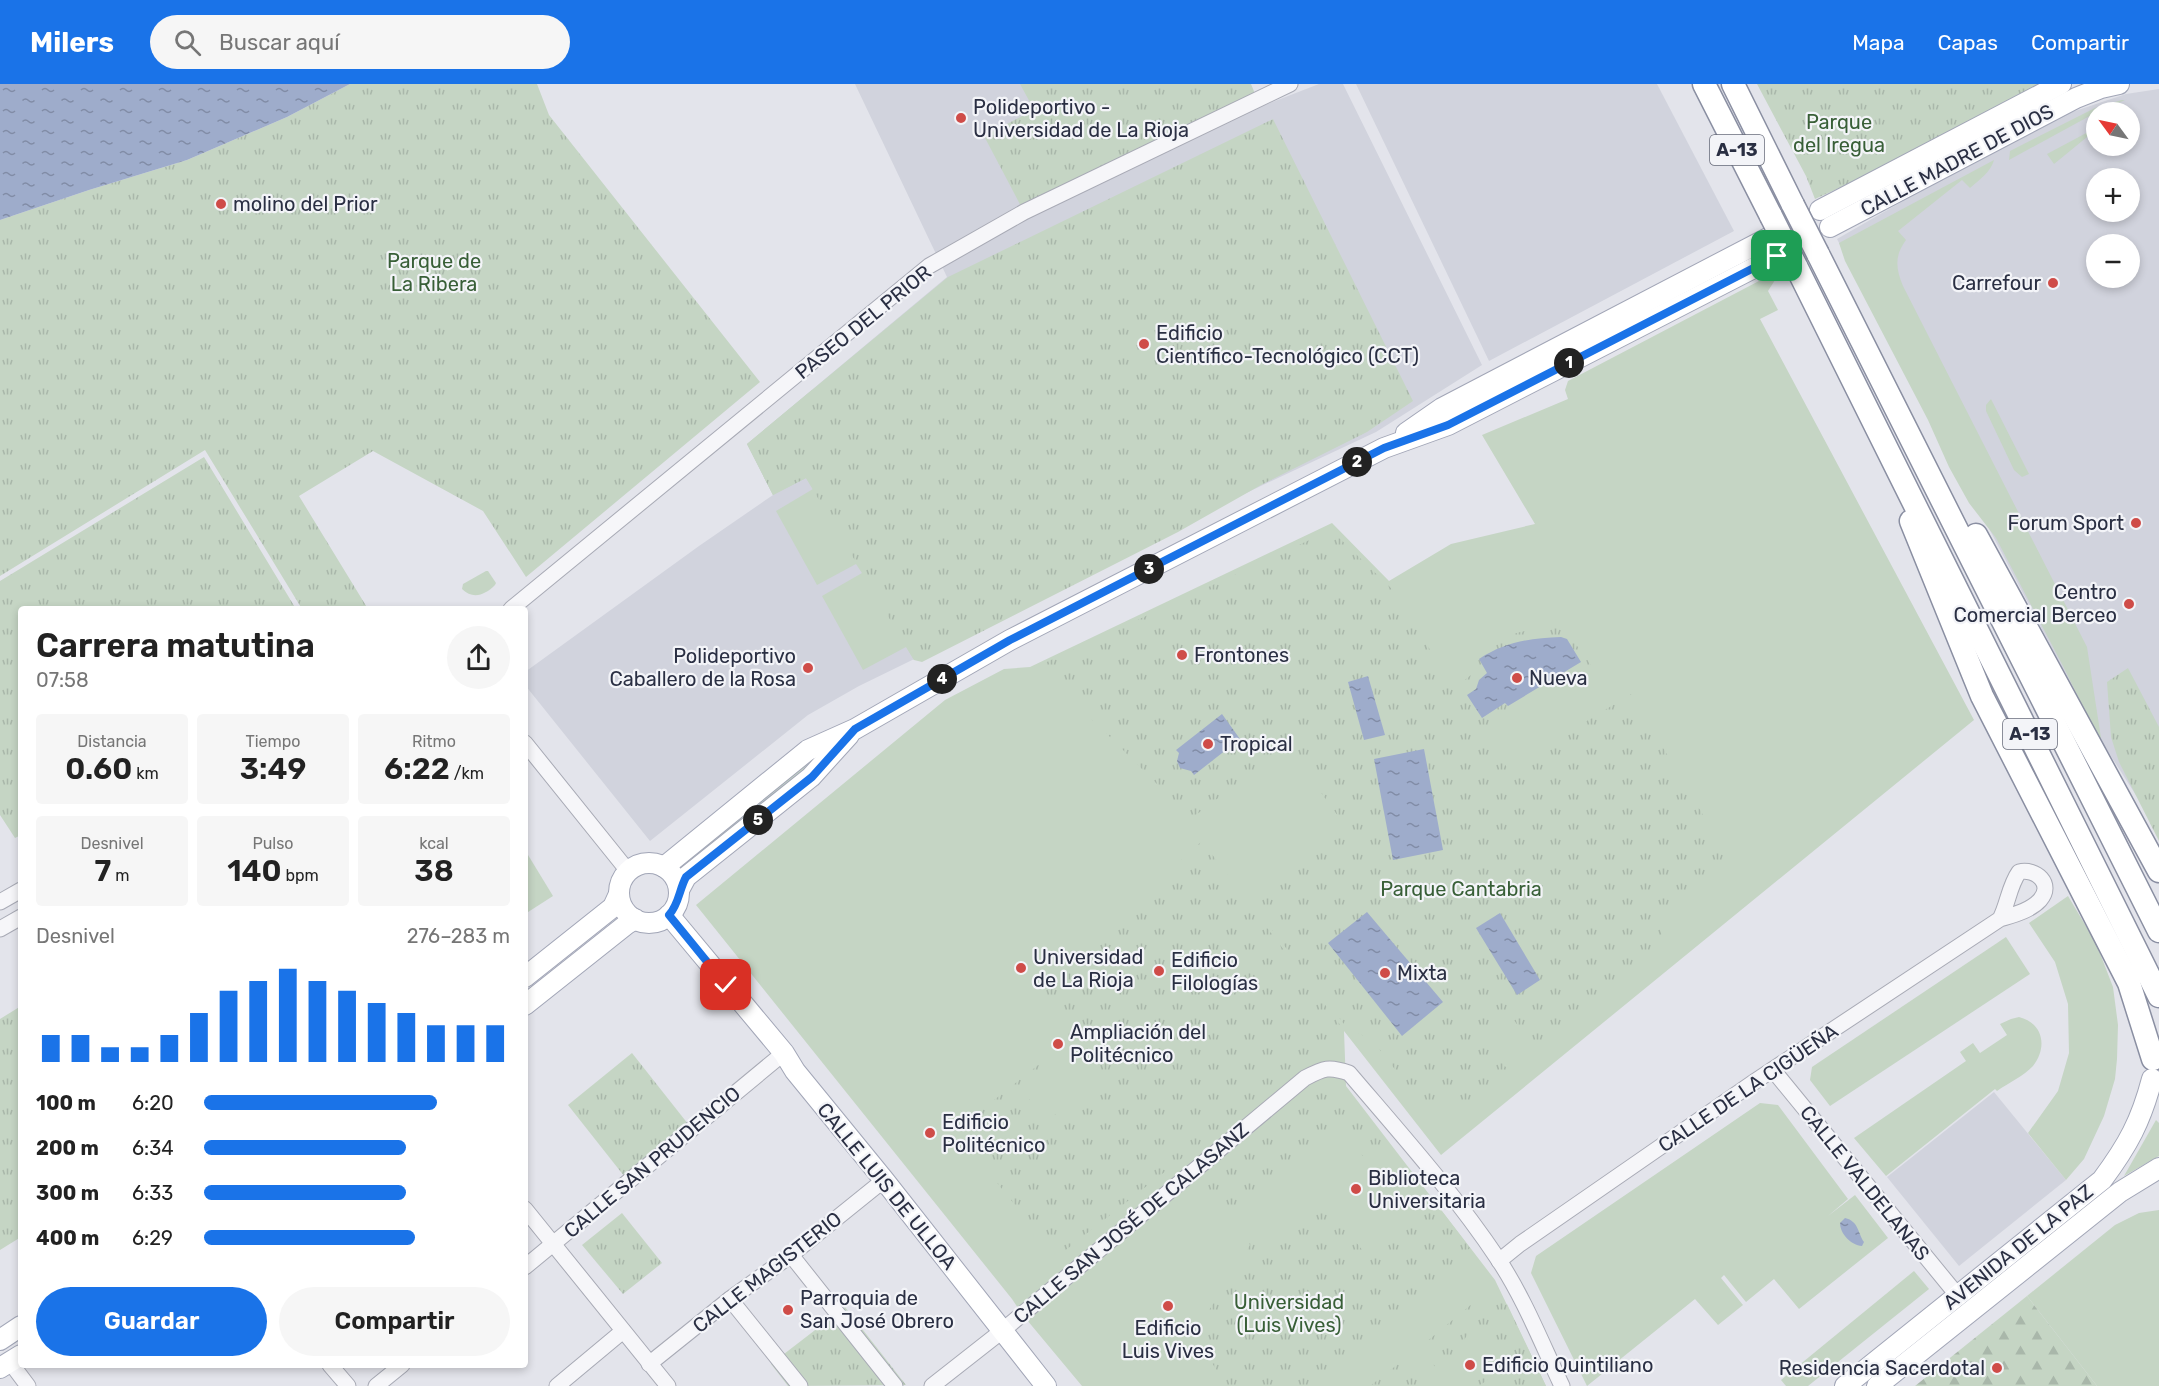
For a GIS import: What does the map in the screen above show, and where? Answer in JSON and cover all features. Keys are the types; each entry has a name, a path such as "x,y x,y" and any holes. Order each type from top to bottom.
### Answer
{"highway":[{"name":"A-13","path":"1704,84 1769,227 1899,473 2159,996"},
{"name":"A-13","path":"1733,84 2159,931"},
{"path":"1845,308 1897,390 2159,871"},
{"path":"1899,473 1913,530 1982,696 2129,983 2155,1060"}],"main road":[{"name":"CALLE MADRE DE DIOS","path":"2061,84 1825,219 2076,98 2118,84"},
{"path":"1384,448 1442,408 1769,227"},
{"path":"664,867 808,750 855,729 1010,640 1384,448 1448,425 1786,261"},
{"path":"619,894 621,904 635,919 647,923 659,921 669,915 677,903 679,890 686,877 812,777 855,729"},
{"path":"528,975 613,907 622,880 628,871 635,867 649,863 664,867 676,880 679,890"},
{"name":"CALLE LUIS DE ULLOA","path":"669,915 763,1031 784,1053 795,1071 1046,1386"},
{"path":"528,1003 635,919"},
{"name":"CALLE LUIS DE ULLOA","path":"763,1031 779,1057 795,1071"},
{"path":"2155,1060 2159,1102"},
{"name":"AVENIDA DE LA PAZ","path":"1845,1386 2102,1180 2126,1148 2133,1134 2145,1106 2155,1060"},
{"name":"AVENIDA DE LA PAZ","path":"1877,1386 2120,1192 2159,1168"},
{"path":"0,1340 18,1328"}],"street":[{"name":"PASEO DEL PRIOR","path":"515,606 929,266 1024,212 1290,84"},
{"path":"528,746 628,871"},
{"path":"0,902 18,892"},
{"path":"0,929 18,919"},
{"name":"CALLE DE LA CIGÜEÑA","path":"1499,1261 1520,1244 1773,1070 2000,919"},
{"name":"CALLE SAN PRUDENCIO","path":"528,1265 779,1057"},
{"name":"CALLE SAN JOSÉ DE CALASANZ","path":"932,1386 1002,1331 1305,1078 1321,1070 1334,1068 1349,1073 1445,1187 1499,1261"},
{"name":"CALLE VALDELANAS","path":"1773,1070 1958,1296"},
{"name":"AVENIDA DE LA PAZ","path":"2120,1192 2159,1178"},
{"name":"CALLE MAGISTERIO","path":"649,1364 884,1180"},
{"path":"528,1213 668,1386"},
{"path":"791,1255 895,1386"},
{"path":"1499,1261 1562,1386"},
{"path":"730,1299 800,1386"},
{"path":"557,1386 623,1330"},
{"path":"10,1362 28,1386"},
{"path":"333,1368 348,1386"},
{"path":"376,1386 398,1368"}],"shaded area":[{"path":"855,84 1086,84 1130,170 1247,112 1319,84 1343,84 1482,365 1376,432 1229,501 859,686 808,715 650,841 528,689 528,670 773,495 747,444 947,277"},
{"path":"1356,84 1657,84 1734,231 1489,361"},
{"name":"Centro Comercial Berceo","path":"2159,89 2159,831 2098,736 1837,239 1983,155 2066,114 2086,107 2086,156 2140,156 2140,102 2102,102 2126,94"},
{"path":"1994,1092 2066,1180 1959,1266 1887,1177"}],"green space":[{"name":"Parque de La Ribera","path":"350,84 537,84 549,115 760,382 526,577 483,511 373,451 299,496 366,606 300,606 205,450 0,576 0,220 187,160 287,117"},
{"path":"1020,84 1251,84 1258,101 1024,212 984,136 1028,113 1026,110 1032,106"},
{"name":"Parque del Iregua","path":"1757,84 2046,84 1815,199 1806,176"},
{"path":"2086,113 2086,118 2009,160 2010,151"},
{"path":"1273,119 1413,401 1367,432 1261,485 1178,532 922,662 914,660 806,478 773,495 747,444 948,277"},
{"path":"2086,133 2086,138 2054,164 2047,154"},
{"path":"1994,160 1981,179 1970,188 1962,180 1898,231 1906,240 1899,252 1899,274 1903,286 2087,647 2101,738 2098,738 1996,538 1969,503 1949,467 1928,420 1845,261 1839,243"},
{"path":"1782,269 1768,291 1778,310 1760,319 1974,720 1441,1155 1344,1031 1346,1086 1495,1280 1546,1386 1082,1386 696,905 945,700 1004,669 1030,667 1332,523 1389,581 1451,544 1535,524 1482,435 1568,399 1565,390 1568,381"},
{"path":"812,390 990,622 914,660 906,647 863,670 822,596 862,573 856,564 817,585 776,511 813,489 806,478 773,495 747,444"},
{"path":"1991,399 2029,474 2022,477 2014,470 1986,411 1986,405"},
{"path":"204,457 294,606 18,606 18,836 15,838 0,815 0,581"},
{"name":"Parque Cantabria","path":"1331,530 1392,589 1449,680 1457,686 1476,671 1471,659 1473,654 1484,647 1516,633 1564,628 1591,665 1482,731 1508,769 1631,694 1734,867 1656,916 1663,938 1655,960 1539,1056 1507,1010 1478,1033 1513,1076 1478,1102 1453,1109 1419,1100 1372,1040 1350,1032 1251,902 1346,827 1287,746 1188,821 1176,803 1036,667"},
{"path":"486,571 496,583 483,594 470,594 462,589 463,584"},
{"path":"2128,668 2159,727 2159,841 2119,762 2111,737 2107,682"},
{"path":"823,749 826,752 792,782 683,869 678,864"},
{"path":"1202,841 1344,1030 1057,1257 955,1131 1042,1062 1048,1069 1023,1092 1048,1120 1102,1078 1058,1022 1065,1016 1039,990"},
{"path":"528,855 553,896 528,912"},
{"path":"2068,896 2096,943 2113,987 2118,1025 2115,1079 2104,1116 2084,1159 2066,1180 2028,1133 2058,1091 2069,1053 2068,1004 2055,962 2029,923"},
{"path":"2006,937 2030,974 1830,1106 1810,1080 1812,1067"},
{"path":"18,1008 18,1239 0,1250 0,1019"},
{"path":"2019,1017 2033,1025 2041,1037 2041,1051 2033,1066 1997,1091 1995,1089 1886,1176 1854,1138 1966,1061 1960,1052 1973,1043 1980,1053 2007,1035 2000,1024"},
{"path":"632,1053 692,1129 628,1181 568,1105"},
{"name":"Universidad (Luis Vives)","path":"1324,1087 1343,1090 1388,1147 1369,1163 1338,1128 1234,1208 1265,1248 1327,1205 1363,1251 1431,1197 1470,1248 1406,1307 1310,1386 1228,1386 1208,1354 1203,1336 1204,1326 1206,1315 1250,1245 1245,1236 1196,1183 1261,1124 1313,1091"},
{"path":"1760,1103 1778,1105 1848,1199 1828,1216 1855,1195 1888,1238 1799,1309 1774,1279 1746,1302 1724,1275 1721,1278 1743,1305 1718,1325 1695,1299 1587,1386 1531,1273 1536,1256"},
{"path":"2156,1120 2159,1123 2159,1156 2124,1176"},
{"path":"2159,1210 2159,1386 2097,1386 2027,1296 2115,1225 2139,1213"},
{"path":"622,1213 662,1263 623,1294 582,1245"},
{"path":"1914,1271 1929,1289 1808,1386 1786,1386 1781,1380"},
{"path":"2027,1296 2097,1386 1915,1386"},
{"path":"1479,1298 1507,1304 1546,1386 1507,1386 1497,1373 1479,1386 1474,1380 1501,1357 1488,1341 1469,1332 1442,1376 1420,1347"},
{"path":"845,1307 906,1385 788,1386 771,1364"},
{"path":"1407,1357 1433,1383 1429,1386 1370,1386"}],"water":[{"path":"0,84 350,84 287,117 187,160 0,220"},
{"name":"Nueva","path":"1561,637 1567,639 1581,662 1508,706 1505,703 1482,718 1467,695 1476,689 1479,680 1487,673 1479,659 1518,642"},
{"path":"1368,676 1385,735 1364,740 1348,682"},
{"name":"Tropical","path":"1222,714 1240,739 1194,775 1191,771 1180,768 1177,761 1179,753 1176,750"},
{"path":"1424,749 1443,850 1393,860 1374,759"},
{"name":"Mixta","path":"1367,912 1443,1002 1402,1036 1328,943"},
{"path":"1500,913 1540,980 1517,995 1476,928"},
{"path":"1845,1218 1856,1225 1864,1242 1862,1246 1854,1244 1844,1235 1840,1223"}],"place":[{"name":"Polideportivo - Universidad de La Rioja","path":"961,118"},
{"name":"molino del Prior","path":"221,204"},
{"name":"Carrefour","path":"2053,283"},
{"name":"Edificio Científico-Tecnológico (CCT)","path":"1144,344"},
{"name":"Forum Sport","path":"2136,523"},
{"name":"Centro Comercial Berceo","path":"2129,604"},
{"name":"Frontones","path":"1182,655"},
{"name":"Polideportivo Caballero de la Rosa","path":"808,668"},
{"name":"Nueva","path":"1517,678"},
{"name":"Tropical","path":"1208,744"},
{"name":"Universidad de La Rioja","path":"1021,968"},
{"name":"Edificio Filologías","path":"1159,971"},
{"name":"Mixta","path":"1385,973"},
{"name":"Ampliación del Politécnico","path":"1058,1044"},
{"name":"Edificio Politécnico","path":"930,1133"},
{"name":"Biblioteca Universitaria","path":"1356,1189"},
{"name":"Edificio Luis Vives","path":"1168,1306"},
{"name":"Parroquia de San José Obrero","path":"788,1310"},
{"name":"Edificio Quintiliano","path":"1470,1365"},
{"name":"Residencia Sacerdotal","path":"1997,1368"}],"route":[{"path":"726,985 669,915 677,903 679,890 686,877 812,777 855,729 1010,640 1384,448 1448,425 1777,256"}]}
